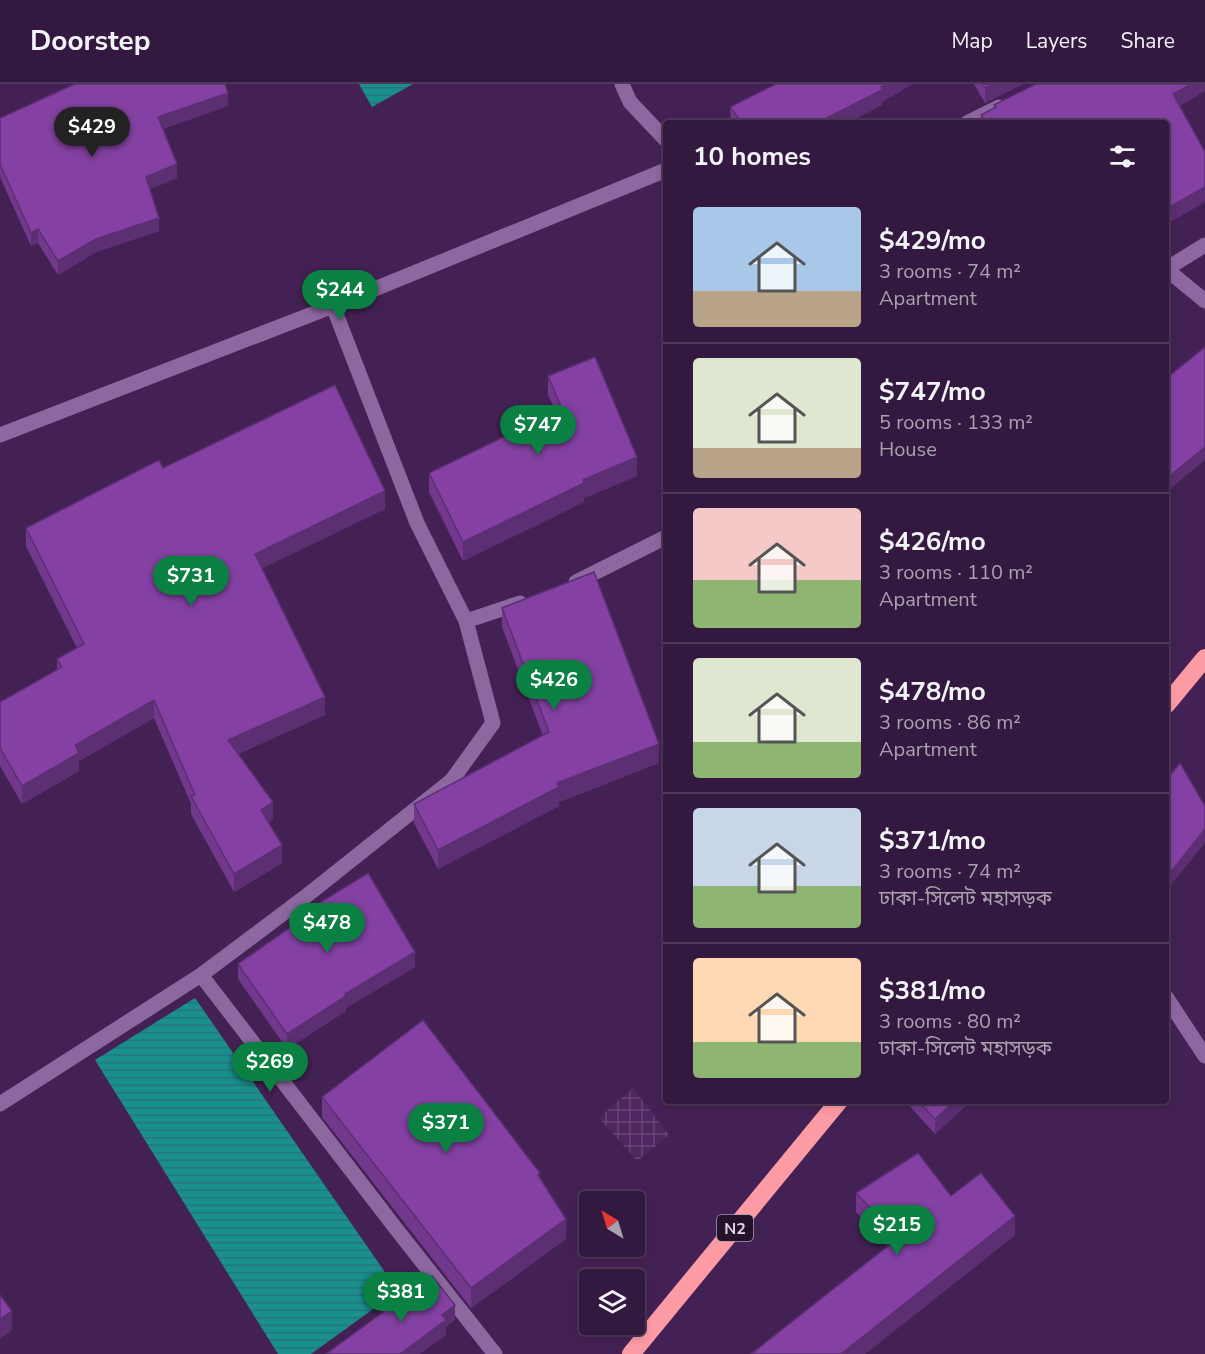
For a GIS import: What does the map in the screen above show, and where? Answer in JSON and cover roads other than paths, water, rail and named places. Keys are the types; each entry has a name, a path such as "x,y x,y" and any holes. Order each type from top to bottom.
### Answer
{"highway":[{"path":"1169,701 1205,658"},
{"name":"N2","path":"631,1354 837,1104"}],"street":[{"path":"622,84 630,102 663,137"},
{"path":"973,120 1016,99"},
{"path":"0,435 333,306 663,171"},
{"path":"1169,267 1205,245"},
{"path":"1169,271 1205,301"},
{"path":"0,1104 201,975 305,897 452,780 493,723 466,621 417,523 333,306"},
{"path":"567,587 663,539"},
{"path":"466,621 534,598"},
{"path":"201,975 495,1354"},
{"path":"1169,1002 1205,1056"}]}
